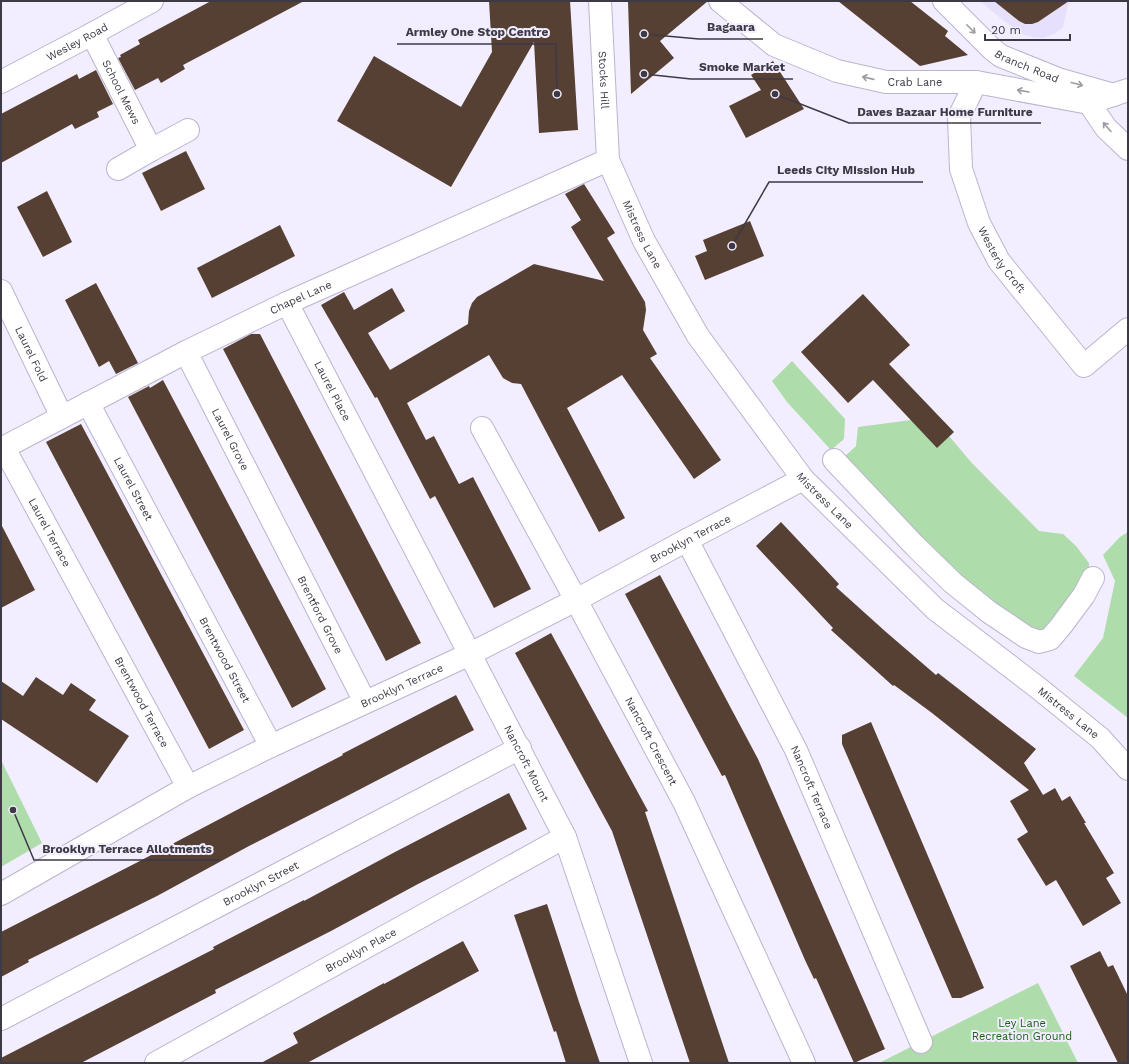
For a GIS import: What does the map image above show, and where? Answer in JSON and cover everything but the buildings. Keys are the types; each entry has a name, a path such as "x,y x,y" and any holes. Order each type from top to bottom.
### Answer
{"street":[{"name":"Wesley Road","path":"1,82 152,1"},
{"name":"Stocks Hill","path":"600,1 608,160"},
{"name":"Crab Lane","path":"720,1 774,45 837,71 886,82 976,82 1089,103"},
{"name":"Branch Road","path":"944,1 992,49 1002,56 1058,79 1123,96"},
{"name":"School Mews","path":"92,34 151,150"},
{"path":"976,82 988,76 1002,56"},
{"name":"Westerly Croft","path":"976,82 959,117 961,170 979,223 999,261 1084,366 1128,329"},
{"path":"1123,96 1089,103 1106,128 1128,149"},
{"path":"118,169 188,130"},
{"name":"Chapel Lane","path":"2,449 186,352 287,303 608,160"},
{"name":"Mistress Lane","path":"608,160 644,241 698,336 803,479 935,609 1037,687 1100,738 1128,769"},
{"name":"Laurel Fold","path":"1,291 62,417"},
{"name":"Laurel Place","path":"287,303 378,478"},
{"name":"Laurel Grove","path":"186,352 276,527"},
{"name":"Laurel Street","path":"88,403 180,574"},
{"name":"Nancroft Crescent","path":"482,428 684,802 804,1063"},
{"name":"Laurel Terrace","path":"2,449 96,617"},
{"path":"834,460 915,546 953,583 989,612 1026,637 1039,642 1050,639 1084,595 1093,578"},
{"name":"Nancroft Mount","path":"378,478 520,748 565,837 642,1063"},
{"name":"Brooklyn Terrace","path":"1,894 188,787 271,746 470,654 576,600 803,479"},
{"name":"Brentford Grove","path":"276,527 365,702"},
{"name":"Nancroft Terrace","path":"687,540 796,750 921,1042"},
{"name":"Brentwood Street","path":"180,574 271,746"},
{"name":"Brentwood Terrace","path":"96,617 188,787"},
{"name":"Brooklyn Street","path":"1,1018 520,748"},
{"name":"Brooklyn Place","path":"156,1063 565,837"}],"shaded area":[{"path":"980,1 1069,1 1063,27 1054,34 1043,38 1021,34"}],"green space":[{"path":"792,361 845,419 844,439 831,450 787,402 772,381"},
{"path":"911,420 949,436 971,462 1039,531 1063,534 1076,546 1089,563 1088,581 1043,637 981,599 841,460 856,446 858,427"},
{"path":"1128,532 1128,718 1074,676 1103,638 1115,581 1103,555 1120,537"},
{"path":"1,760 42,843 1,867"},
{"name":"Ley Lane Recreation Ground","path":"1038,983 1078,1063 879,1063"}],"place":[{"name":"Bagaara","path":"644,34"},
{"name":"Smoke Market","path":"644,74"},
{"name":"Armley One Stop Centre","path":"557,94"},
{"name":"Daves Bazaar Home Furniture","path":"775,94"},
{"name":"Leeds City Mission Hub","path":"732,246"},
{"name":"Brooklyn Terrace Allotments","path":"13,810"}]}
